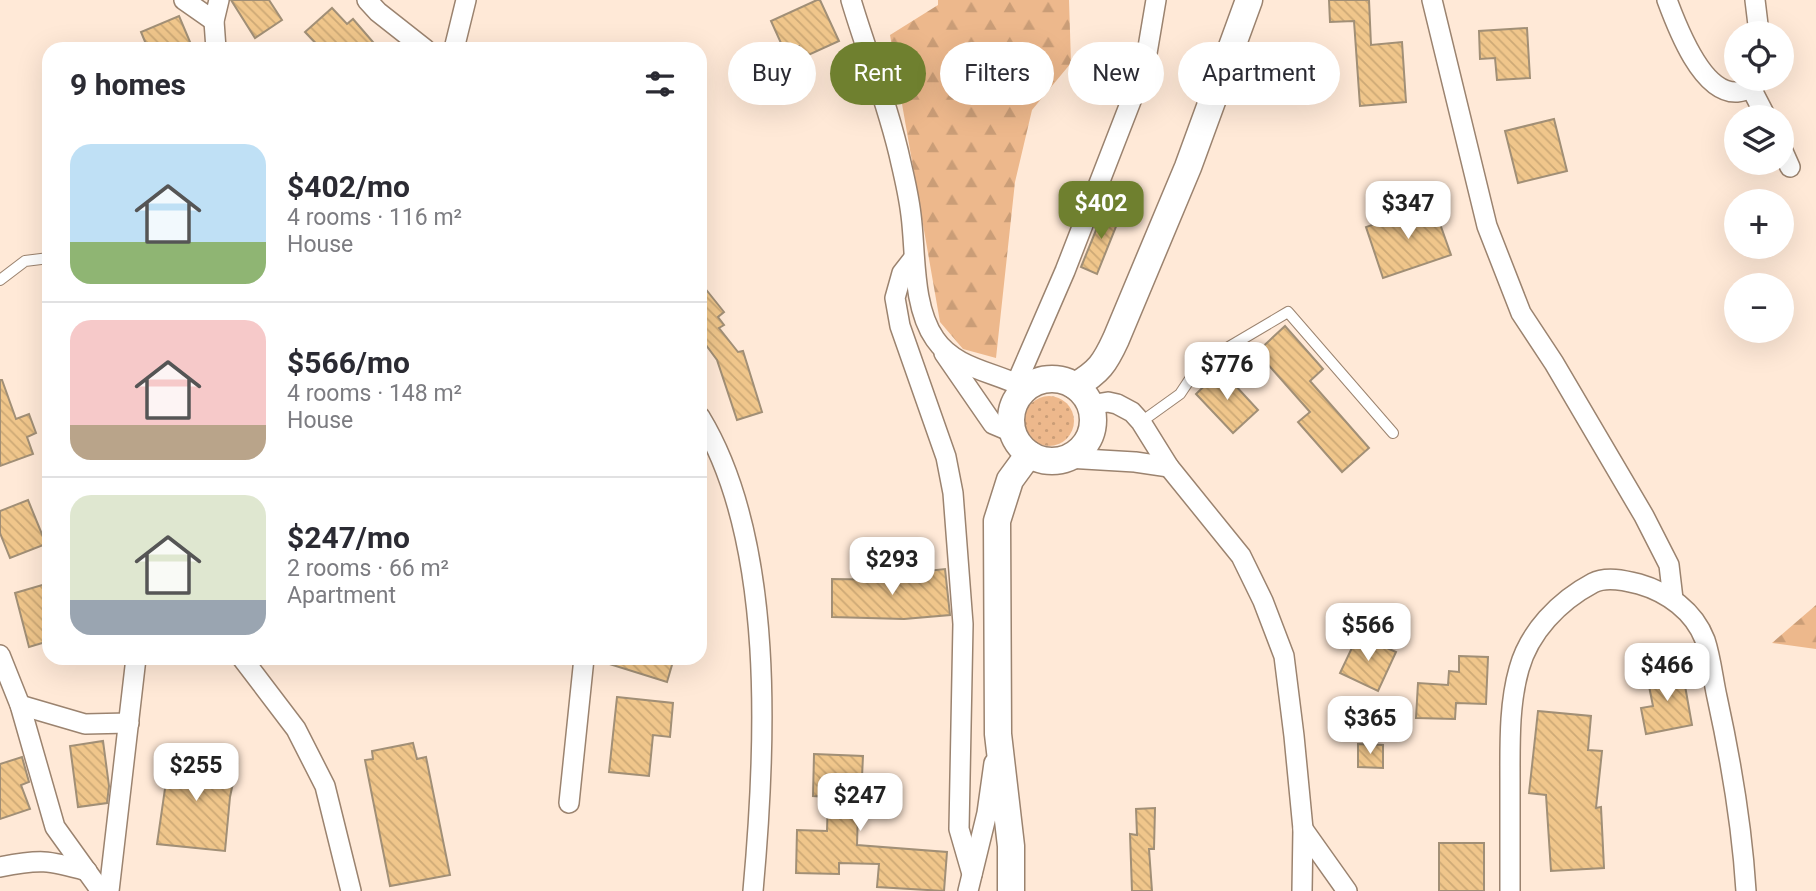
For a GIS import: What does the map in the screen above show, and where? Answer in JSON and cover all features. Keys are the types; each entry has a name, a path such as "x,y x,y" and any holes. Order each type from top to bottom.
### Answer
{"street":[{"path":"184,0 214,21"},
{"path":"216,42 214,21 219,0"},
{"path":"367,0 416,42"},
{"path":"456,42 466,0"},
{"path":"851,0 877,75 901,162 911,217 913,259 925,320 935,340 993,424 1012,432"},
{"path":"1156,0 1145,65 1013,404 1010,418 1012,432 1018,444 1029,454 1042,460 1067,458 1124,461 1169,467"},
{"path":"1082,396 1105,363 1116,339 1188,167 1249,0"},
{"path":"1432,0 1488,226 1521,313 1554,363 1644,516 1670,565 1673,598"},
{"path":"1667,0 1692,58 1724,90"},
{"path":"1755,0 1758,21"},
{"path":"913,259 902,273 895,298 900,326 946,457 953,493 963,624 959,829 970,883"},
{"path":"935,340 954,357 990,375 1022,386 1045,379 1064,380 1082,396 1092,418 1091,430 1086,442 1067,458"},
{"path":"1082,396 1117,404 1132,412 1141,422 1169,467 1241,556 1263,601 1285,670 1294,736 1303,829 1302,891"},
{"path":"707,429 739,505 753,584 762,683 758,838 752,891"},
{"path":"1011,891 1011,846 998,734 997,521 1010,481 1029,454"},
{"path":"1510,891 1510,743 1513,695 1519,667 1547,617 1579,590 1601,579 1628,581 1673,598 1692,620 1704,640 1721,718 1741,838 1746,891"},
{"path":"0,655 20,705 55,827 101,891"},
{"path":"109,891 135,665"},
{"path":"247,665 296,729 325,786 351,891"},
{"path":"569,803 583,665"},
{"path":"20,705 85,724 129,723"},
{"path":"970,883 987,813 998,734"},
{"path":"1303,829 1347,891"},
{"path":"0,867 36,860 87,871"}],"lane":[{"path":"0,280 25,261 42,259"},
{"path":"1141,422 1180,394 1200,364 1287,312 1392,433"}],"green space":[{"path":"938,0 1069,0 1068,67 1054,83 1054,42 940,42 940,105 1036,105 1032,110 1015,182 996,358 963,349 940,322 902,105 926,105 926,42 891,42 890,35 938,5"},
{"path":"1049,396 1066,404 1074,421 1066,438 1049,446 1032,438 1024,421 1032,404"},
{"path":"1816,605 1816,649 1772,643"}],"building":[{"path":"231,0 269,0 282,20 255,38"},
{"path":"820,0 839,41 830,42 830,45 816,52 816,42 780,42 771,21"},
{"path":"1329,0 1369,0 1371,45 1402,42 1406,102 1360,106 1354,21 1330,22"},
{"path":"332,8 347,24 353,19 373,42 314,42 305,32"},
{"path":"179,16 190,42 145,42 141,32"},
{"path":"1527,28 1530,78 1497,80 1495,58 1480,59 1479,31"},
{"path":"1554,119 1567,171 1518,183 1505,131"},
{"path":"1433,204 1451,255 1383,278 1366,227"},
{"path":"1105,208 1121,214 1097,274 1081,267"},
{"path":"707,291 724,312 718,317 724,325 719,328 738,352 743,351 762,412 737,420 717,360 707,346"},
{"path":"1285,326 1323,369 1310,381 1369,448 1342,472 1298,422 1310,412 1257,352"},
{"path":"1221,370 1258,410 1233,433 1196,394"},
{"path":"0,380 16,419 29,414 36,433 27,437 33,454 0,466"},
{"path":"28,500 42,534 42,546 10,558 0,533 0,511"},
{"path":"945,569 950,615 904,619 832,617 832,579 900,580 900,574"},
{"path":"42,585 42,643 29,647 15,593"},
{"path":"1358,635 1396,652 1378,691 1340,673"},
{"path":"1459,656 1488,657 1486,704 1456,703 1455,719 1416,718 1418,683 1448,685 1449,671 1459,672"},
{"path":"613,665 672,665 667,682"},
{"path":"1682,669 1692,725 1646,734 1641,708 1653,706 1647,676"},
{"path":"617,697 673,703 670,737 653,735 649,776 609,772"},
{"path":"1538,711 1591,716 1588,750 1602,751 1596,808 1601,807 1604,868 1551,871 1546,795 1529,793"},
{"path":"103,741 109,786 107,803 78,807 70,746"},
{"path":"413,743 417,759 426,757 450,875 390,886 365,760 373,759 372,751"},
{"path":"1358,744 1383,745 1383,768 1358,767"},
{"path":"170,754 237,764 230,797 225,851 157,844"},
{"path":"814,754 863,756 862,777 872,777 871,811 858,811 857,845 947,852 944,891 877,887 879,864 839,863 839,874 796,873 797,830 827,831 828,797 813,796"},
{"path":"22,757 29,782 21,785 30,809 0,819 0,764"},
{"path":"1155,808 1154,849 1149,849 1152,891 1132,891 1130,834 1137,835 1136,809"},
{"path":"1439,843 1484,843 1484,891 1439,891"}]}
